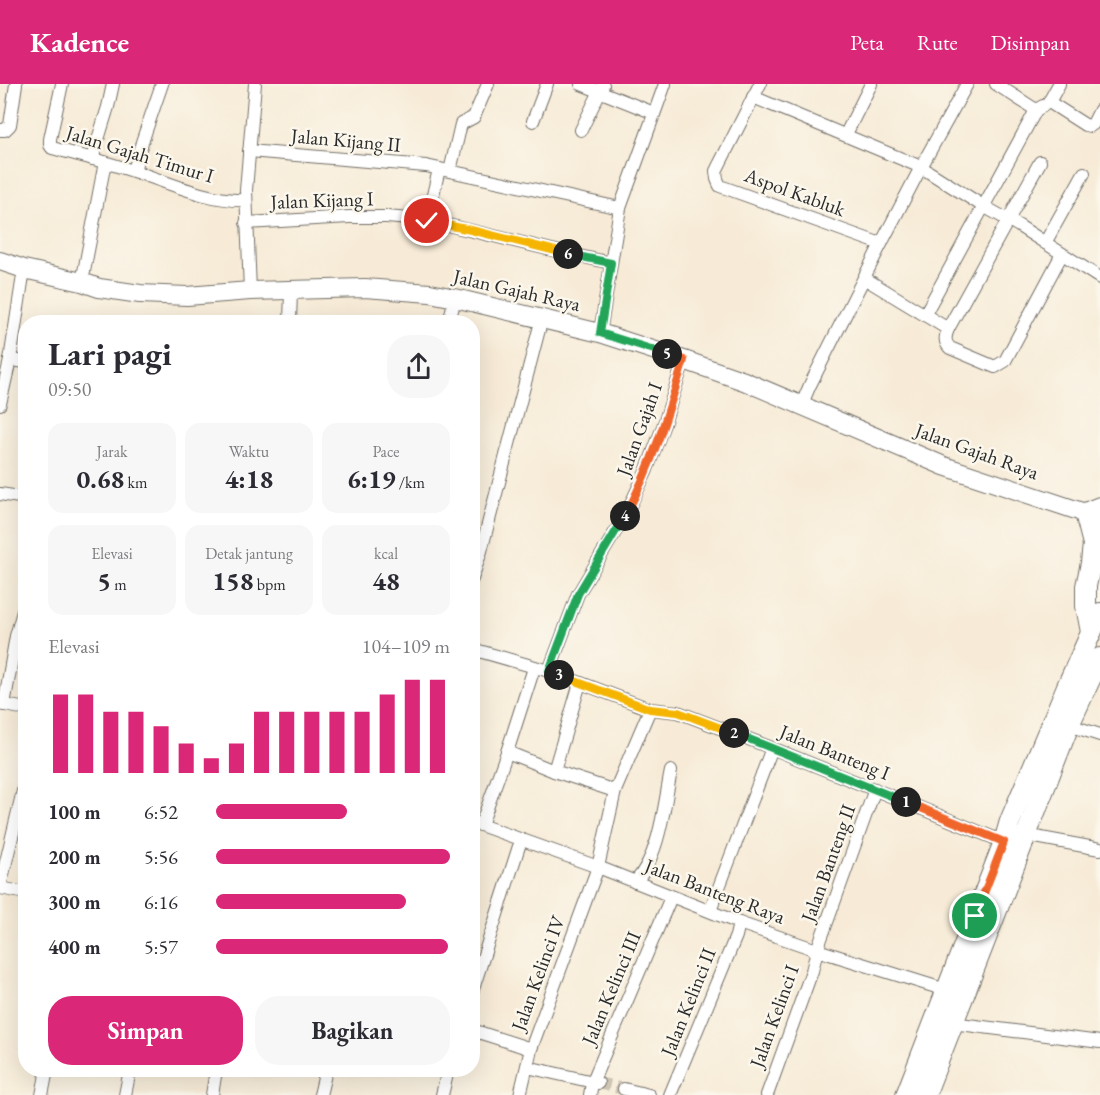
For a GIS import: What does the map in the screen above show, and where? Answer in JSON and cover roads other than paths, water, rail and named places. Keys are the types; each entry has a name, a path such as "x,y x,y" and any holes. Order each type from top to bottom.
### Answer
{"main road":[{"name":"Jalan Gajah Raya","path":"0,261 118,291 172,296 365,288 420,292 542,318 600,333 744,381 945,466 1095,514"},
{"path":"1092,632 1086,606 1086,586 1091,563 1095,514"},
{"path":"906,1095 1014,811 1100,613"},
{"path":"925,1095 1068,725 1100,658"}],"street":[{"path":"0,130 5,130 10,126 16,84"},
{"name":"Jalan Gajah Timur I","path":"62,84 50,139 52,148 99,160 204,194 236,201 246,200"},
{"path":"82,282 99,160 113,84"},
{"path":"134,171 162,84"},
{"path":"250,291 246,200 255,84"},
{"path":"427,221 461,124 474,117 488,84"},
{"path":"532,122 547,84"},
{"path":"581,84 601,88 654,113"},
{"path":"600,333 620,208 665,84"},
{"name":"Aspol Kabluk","path":"760,84 716,171 720,186 881,244"},
{"path":"846,134 871,84"},
{"path":"801,406 881,244 967,84"},
{"path":"996,84 1036,110"},
{"path":"925,315 1036,110 1049,102 1059,84"},
{"path":"581,130 601,88"},
{"path":"753,97 921,167 1100,278"},
{"path":"1049,102 1090,126 1100,110"},
{"name":"Jalan Kijang II","path":"249,151 426,166 620,208"},
{"path":"1040,162 948,329 946,344 950,348 995,367 1000,365 1005,361 1062,254"},
{"path":"1045,243 1084,173"},
{"name":"Jalan Kijang I","path":"246,223 349,216 427,221 611,263"},
{"path":"0,404 10,360 24,268"},
{"path":"864,278 948,329"},
{"path":"290,315 291,291"},
{"path":"451,315 455,298"},
{"path":"480,538 542,318"},
{"path":"10,360 18,361"},
{"name":"Jalan Gajah I","path":"549,671 578,594 626,514 646,472 684,360"},
{"path":"0,494 18,497"},
{"path":"18,648 2,704 18,707"},
{"name":"Jalan Banteng I","path":"480,651 549,671 650,709 678,712 1004,842"},
{"path":"480,817 507,753 534,668"},
{"path":"554,771 580,683"},
{"name":"Jalan Kelinci IV","path":"520,1095 531,1048 598,867 615,791 650,709"},
{"path":"1068,725 1100,735"},
{"path":"710,911 772,748"},
{"path":"507,753 615,791"},
{"path":"635,882 641,876 650,858 660,830 671,771"},
{"name":"Jalan Banteng II","path":"817,950 875,789"},
{"path":"18,812 0,887 18,891"},
{"name":"Jalan Banteng Raya","path":"480,825 598,867 739,923 946,990"},
{"path":"1025,835 1100,849"},
{"path":"480,967 521,840"},
{"name":"Jalan Kelinci III","path":"593,1087 671,897"},
{"name":"Jalan Kelinci II","path":"670,1095 736,936 739,923"},
{"name":"Jalan Kelinci I","path":"767,1095 812,971 817,950"},
{"path":"952,1023 1100,1042"},
{"path":"480,1032 531,1048"},
{"path":"527,1067 593,1087"},
{"path":"42,1095 46,1077"},
{"path":"125,1095 129,1077"},
{"path":"212,1095 215,1077"},
{"path":"320,1095 324,1077"},
{"path":"442,1095 446,1077"},
{"path":"624,1089 649,1095"}],"tunnel":[{"path":"598,1083 624,1089"}]}
